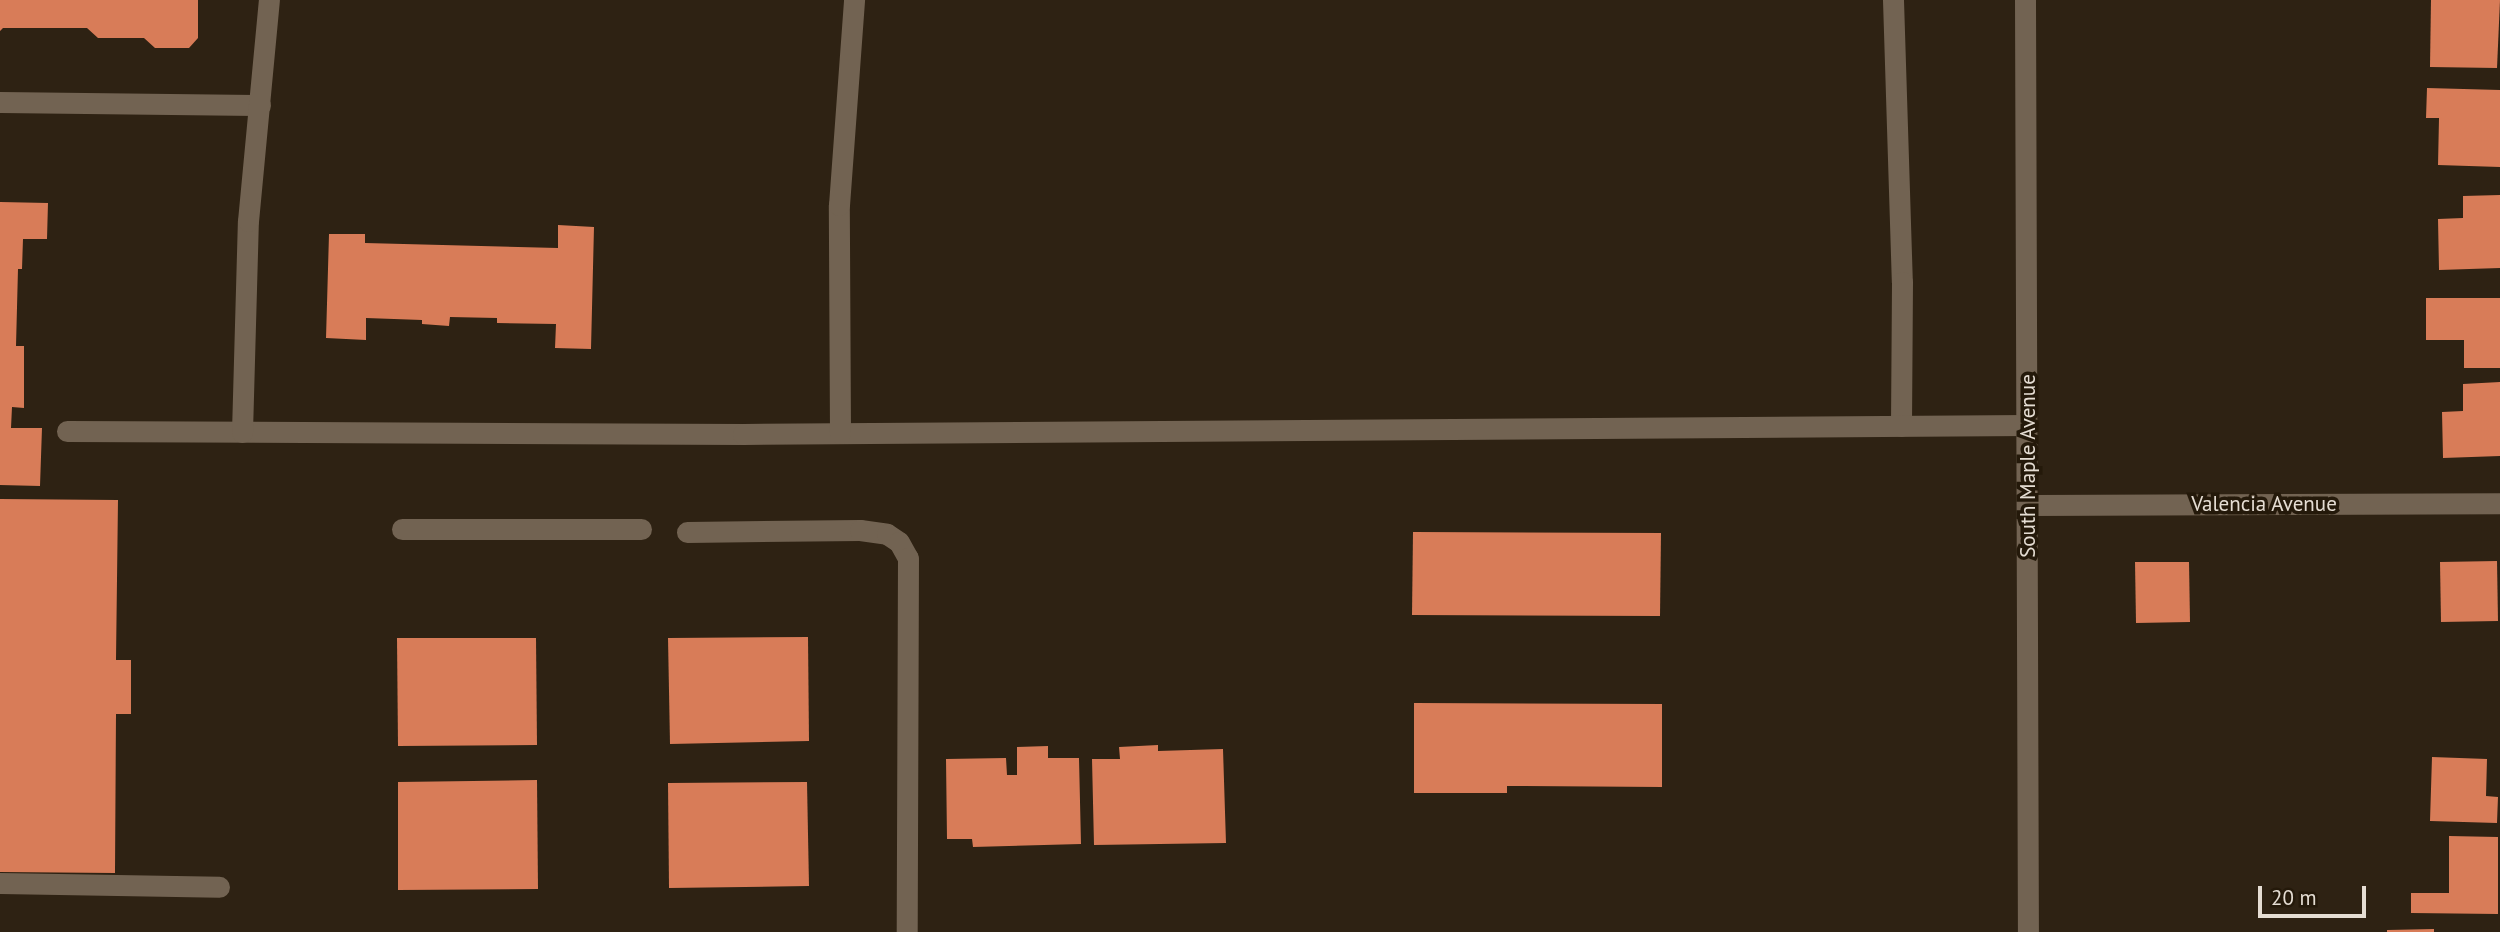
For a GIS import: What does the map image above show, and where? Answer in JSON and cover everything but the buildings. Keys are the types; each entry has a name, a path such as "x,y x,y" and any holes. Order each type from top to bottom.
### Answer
{"street":[{"path":"242,432 248,220 269,0"},
{"path":"840,433 839,205 854,0"},
{"path":"1893,0 1902,282 1900,426"},
{"name":"South Maple Avenue","path":"2025,0 2028,932"},
{"path":"0,102 260,105"},
{"path":"67,431 840,433 2027,425"},
{"name":"Valencia Avenue","path":"2028,505 2500,503"},
{"path":"402,528 641,528"},
{"path":"687,532 860,530 887,534 899,542 908,558 907,932"},
{"path":"0,883 219,887"}]}
